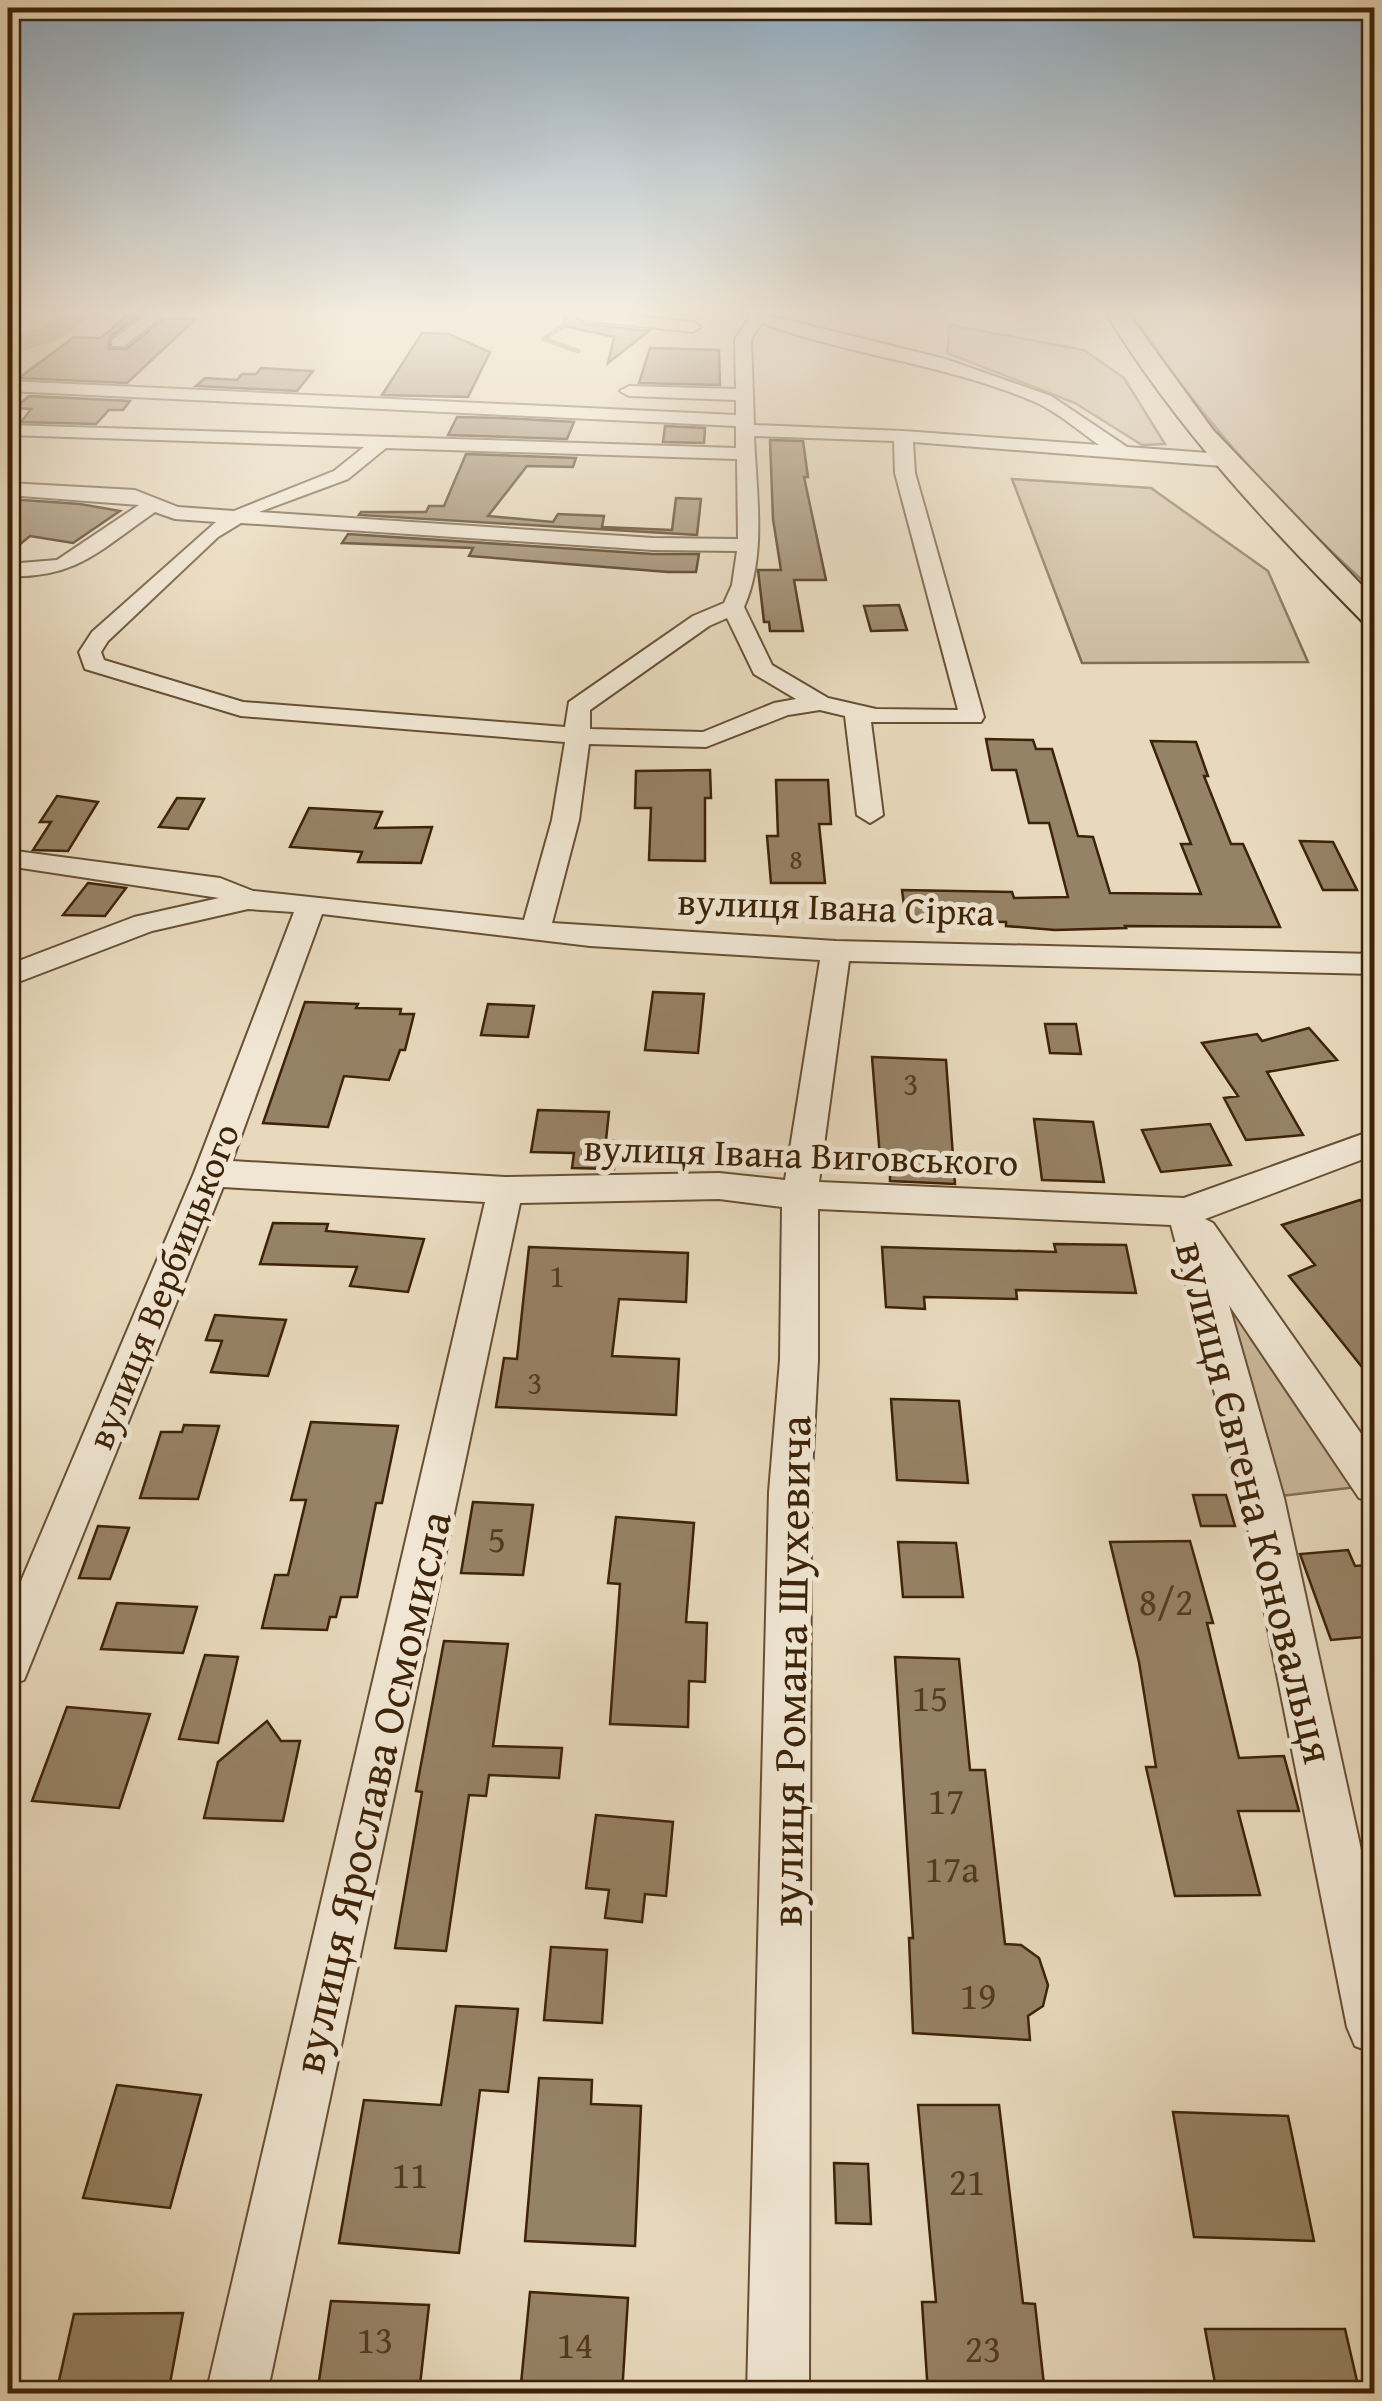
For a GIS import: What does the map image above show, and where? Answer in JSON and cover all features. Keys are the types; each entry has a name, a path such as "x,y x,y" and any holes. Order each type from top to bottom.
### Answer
{"highway":[{"path":"1197,427 1222,460 1374,615"}],"street":[{"path":"536,930 565,831 579,736 578,707 701,621 733,608 743,584 748,545 745,427"},
{"path":"762,427 1222,460"},
{"path":"1085,427 1120,451"},
{"path":"8,430 745,454"},
{"path":"733,608 762,669 820,703 876,716 972,717 905,474 904,436"},
{"path":"379,444 341,475 234,518 191,549 100,637 90,652 94,664 240,709 579,736 706,740 783,708 820,703"},
{"path":"8,489 135,496 175,513 234,518 654,544 748,545"},
{"path":"8,570 35,571 64,565 152,504"},
{"path":"857,712 870,815"},
{"path":"8,858 220,887 248,900"},
{"path":"8,976 144,924 248,900"},
{"name":"вулиця Івана Сірка","path":"248,900 590,937 1370,969"},
{"name":"вулиця Вербицького","path":"8,1664 212,1173 312,904"},
{"name":"вулиця Романа Шухевича","path":"778,2394 790,1492 800,1342 800,1195 836,950"},
{"name":"вулиця Івана Виговського","path":"212,1173 506,1190 719,1186 800,1195 1186,1212 1374,1142"},
{"name":"вулиця Ярослава Осмомисла","path":"236,2394 506,1190"},
{"path":"1186,1212 1374,1484"},
{"name":"вулиця Євгена Коновальця","path":"1186,1212 1264,1498 1374,2027"}],"shaded area":[{"path":"1113,427 1154,427 1165,444 1142,445"},
{"path":"1215,427 1374,427 1374,591 1307,528"},
{"path":"1012,479 1151,488 1268,571 1308,662 1082,663"},
{"path":"1185,1212 1374,1485 1263,1498"}],"building":[{"path":"452,427 572,427 567,439 448,435"},
{"path":"665,427 705,428 704,443 663,442"},
{"path":"770,440 803,441 808,477 804,477 826,580 794,580 803,631 770,631 769,622 764,622 758,570 781,570 773,519"},
{"path":"466,454 576,458 573,467 527,466 488,516 553,522 558,514 604,516 602,527 672,530 676,498 701,499 697,535 359,515 426,512 429,506 444,506"},
{"path":"8,499 120,511 73,543 30,536 8,554"},
{"path":"348,534 699,554 696,572 668,572 469,556 473,548 342,543"},
{"path":"899,605 907,630 871,631 864,606"},
{"path":"986,739 1033,740 1036,749 1052,749 1078,836 1093,837 1110,893 1201,894 1181,844 1191,844 1151,741 1196,742 1208,776 1204,776 1231,844 1243,844 1280,927 1125,926 1055,930 1006,926 1006,922 906,920 902,890 1012,892 1014,898 1068,897 1049,823 1029,823 1016,770 992,770"},
{"path":"710,770 711,798 705,798 705,861 649,860 651,808 635,808 636,771"},
{"path":"776,780 828,780 831,824 819,824 825,883 771,883 767,836 778,836"},
{"path":"57,796 98,802 68,851 33,850 51,822 40,822"},
{"path":"177,798 204,799 188,829 159,827"},
{"path":"309,808 382,812 375,828 432,827 421,863 358,862 362,852 290,847"},
{"path":"1300,841 1333,842 1357,890 1323,890"},
{"path":"88,883 126,888 105,916 63,915"},
{"path":"653,992 704,994 698,1053 645,1050"},
{"path":"305,1002 358,1004 356,1008 401,1009 400,1014 414,1014 405,1050 400,1050 389,1080 344,1076 328,1127 263,1123"},
{"path":"488,1004 534,1006 528,1037 481,1035"},
{"path":"1045,1024 1076,1024 1081,1054 1050,1053"},
{"path":"1309,1028 1337,1060 1267,1072 1303,1135 1246,1140 1224,1098 1238,1096 1202,1043 1257,1034 1262,1041"},
{"path":"872,1057 946,1060 955,1184 890,1181 890,1171 881,1170"},
{"path":"538,1110 609,1112 606,1140 617,1141 614,1169 572,1168 574,1153 531,1152"},
{"path":"1034,1119 1093,1122 1104,1182 1042,1180"},
{"path":"1210,1124 1231,1165 1161,1172 1142,1130"},
{"path":"1360,1200 1374,1216 1374,1382 1289,1276 1315,1265 1282,1225"},
{"path":"273,1223 328,1224 326,1231 424,1239 408,1292 350,1286 357,1267 260,1264"},
{"path":"1054,1244 1126,1245 1136,1293 1016,1290 1017,1299 924,1297 925,1309 886,1307 882,1247 1056,1252"},
{"path":"529,1247 688,1253 686,1302 619,1299 612,1356 679,1359 676,1415 496,1407 504,1358 517,1359"},
{"path":"215,1315 286,1320 268,1376 211,1372 222,1341 206,1340"},
{"path":"891,1399 959,1401 968,1483 897,1480"},
{"path":"311,1422 398,1426 382,1503 376,1503 357,1597 341,1597 336,1617 330,1617 327,1630 262,1628 275,1575 288,1575 306,1500 291,1500"},
{"path":"184,1425 219,1426 198,1499 140,1498 161,1432 182,1432"},
{"path":"1193,1495 1226,1495 1235,1526 1201,1526"},
{"path":"473,1502 533,1505 523,1575 461,1573"},
{"path":"616,1517 694,1523 686,1622 707,1623 705,1682 689,1681 688,1727 610,1724 620,1584 608,1583"},
{"path":"98,1526 129,1528 110,1579 79,1578"},
{"path":"1190,1541 1213,1623 1207,1623 1239,1758 1284,1756 1299,1811 1238,1811 1260,1895 1175,1896 1146,1767 1156,1767 1139,1662 1110,1542"},
{"path":"898,1542 956,1543 963,1597 903,1597"},
{"path":"1348,1550 1355,1566 1367,1565 1374,1582 1374,1636 1331,1640 1300,1554"},
{"path":"117,1603 197,1607 183,1653 101,1649"},
{"path":"444,1641 508,1644 493,1746 562,1748 559,1778 489,1775 486,1796 469,1795 446,1951 395,1948 422,1792 416,1791"},
{"path":"205,1655 238,1657 218,1743 179,1739"},
{"path":"895,1657 959,1659 970,1770 985,1770 1005,1944 1021,1945 1039,1958 1048,1985 1043,2006 1028,2016 1030,2040 913,2033 909,1938 913,1938"},
{"path":"67,1707 150,1714 119,1808 32,1801"},
{"path":"267,1721 281,1741 300,1741 283,1821 204,1818 218,1762"},
{"path":"596,1815 673,1822 666,1896 645,1894 642,1922 605,1918 609,1890 586,1888"},
{"path":"551,1947 607,1950 602,2023 544,2020"},
{"path":"456,2006 518,2009 508,2092 480,2090 459,2253 339,2243 364,2100 441,2105"},
{"path":"539,2078 592,2080 591,2104 641,2106 635,2246 525,2241"},
{"path":"117,2085 201,2095 170,2208 83,2198"},
{"path":"918,2105 999,2105 1023,2303 1035,2304 1045,2394 928,2394 922,2302 936,2302"},
{"path":"1173,2112 1288,2116 1314,2241 1194,2237"},
{"path":"834,2163 868,2164 871,2224 836,2223"},
{"path":"530,2292 628,2298 622,2394 520,2394"},
{"path":"331,2301 429,2305 419,2394 317,2394"},
{"path":"183,2313 168,2394 56,2394 74,2314"},
{"path":"1205,2329 1345,2329 1360,2394 1217,2394"}]}
